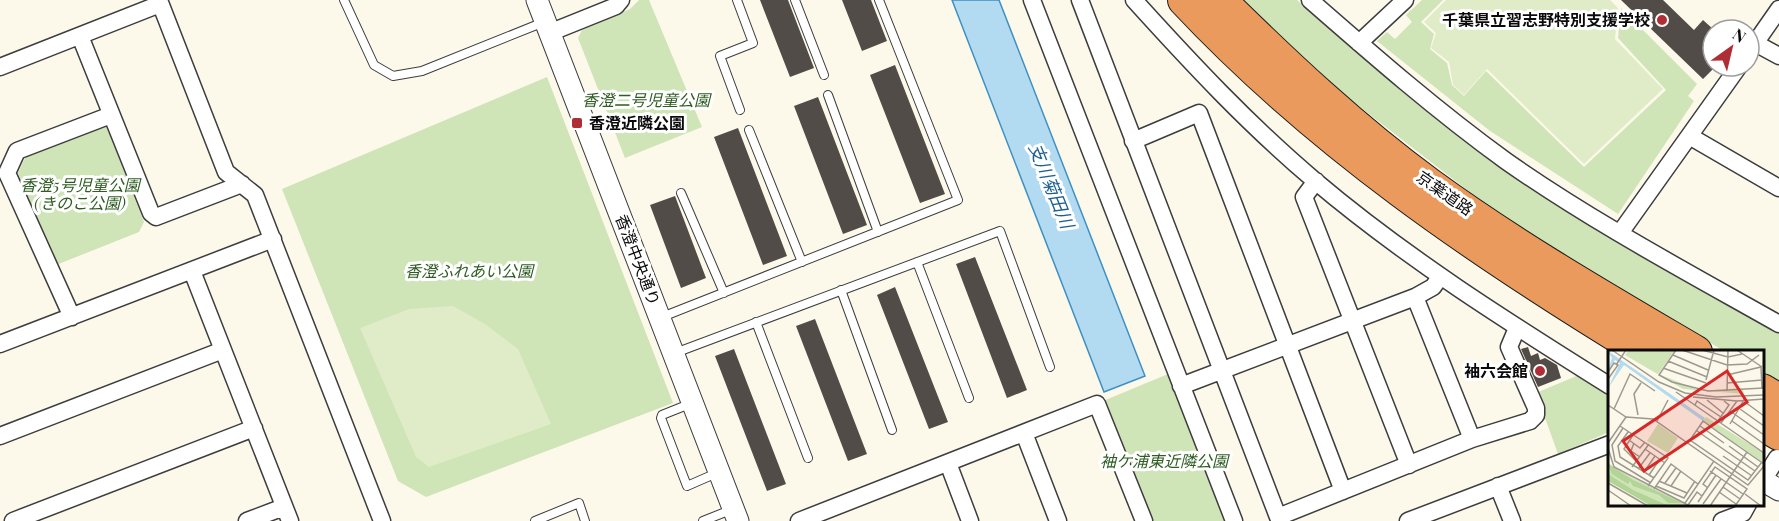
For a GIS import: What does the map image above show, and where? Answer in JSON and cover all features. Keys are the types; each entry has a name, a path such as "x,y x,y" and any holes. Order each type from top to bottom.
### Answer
{"highway":[{"name":"京葉道路","path":"1184,0 1254,71 1360,161 1481,249 1641,350"},
{"name":"京葉道路","path":"1220,0 1315,89 1429,184 1561,271 1694,350"},
{"path":"1764,391 1779,400"},
{"path":"1764,427 1778,446"}],"street":[{"name":"香澄中央通り","path":"537,0 736,515"},
{"path":"547,27 615,6 621,0"},
{"path":"1033,0 1233,521"},
{"path":"1080,0 1278,517 1472,439 1530,421 1536,415 1536,408 1509,347 1517,328"},
{"path":"1134,0 1227,100 1316,181 1440,277 1608,385"},
{"path":"1310,0 1402,82 1509,162 1620,233 1779,324"},
{"path":"1359,43 1405,0"},
{"path":"0,67 81,36 159,2 226,172 255,195 382,521"},
{"path":"1761,34 1779,9"},
{"path":"81,36 151,213 156,217 242,184"},
{"path":"1761,50 1779,56"},
{"path":"1620,233 1691,137 1731,78"},
{"path":"1133,141 1199,113 1344,491"},
{"path":"72,317 7,173 17,151 111,115"},
{"path":"1691,137 1779,188"},
{"path":"1316,181 1304,197 1408,465"},
{"path":"0,344 273,239"},
{"path":"192,271 287,514 247,521"},
{"path":"1181,386 1415,297 1433,288 1440,277"},
{"path":"1415,297 1472,439"},
{"path":"0,436 223,350"},
{"path":"799,521 1097,404 1144,521"},
{"path":"13,521 254,428"},
{"path":"1024,433 1058,521"},
{"path":"1408,521 1608,445"},
{"path":"1767,483 1778,446"},
{"path":"948,463 970,521"},
{"path":"1498,486 1512,521"},
{"path":"1722,521 1746,513"}],"lane":[{"path":"344,0 374,65 393,76 422,71 547,27"},
{"path":"737,0 753,43 720,56 740,110"},
{"path":"795,0 824,75"},
{"path":"661,318 958,200 879,0"},
{"path":"828,95 878,232"},
{"path":"749,130 802,262"},
{"path":"681,193 724,293"},
{"path":"674,353 1000,231 1050,367"},
{"path":"917,262 969,398"},
{"path":"841,290 892,430"},
{"path":"756,322 808,458"},
{"path":"693,402 662,415 661,418 687,486 719,472"},
{"path":"535,521 579,503 585,521"},
{"path":"703,521 736,515"}],"green space":[{"name":"香澄二号児童公園","path":"639,0 649,0 702,127 625,158 578,38 582,30 630,9"},
{"path":"1242,0 1297,0 1406,93 1621,242 1779,332 1779,385 1764,376 1764,350 1722,350 1502,217 1347,97"},
{"path":"1422,0 1443,0 1421,22 1434,34 1430,49 1447,63 1452,85 1464,96 1486,71 1584,167 1666,90 1618,38 1621,8 1697,84 1688,96 1694,101 1618,214 1490,131 1377,41 1387,32 1395,39 1412,22 1406,15"},
{"path":"1446,0 1610,0 1618,8 1615,39 1663,89 1584,164 1487,69 1464,95 1453,85 1449,62 1431,48 1436,33 1424,22"},
{"name":"香澄ふれあい公園","path":"547,77 673,403 426,497 398,481 282,189"},
{"name":"香澄5号児童公園 (きのこ公園)","path":"106,125 144,222 139,232 56,265 18,173 26,156"},
{"path":"453,306 485,324 518,349 551,424 429,467 416,457 360,328 409,309"},
{"name":"袖ケ浦東近隣公園","path":"1168,374 1225,521 1150,521 1103,401"},
{"path":"1581,374 1608,391 1608,432 1558,454 1536,393"}],"water":[{"name":"支川菊田川","path":"952,0 999,0 1145,376 1104,392"}],"building":[{"path":"760,0 788,0 814,68 790,77"},
{"path":"842,0 871,0 887,41 862,51"},
{"path":"1621,0 1663,0 1694,30 1701,22 1701,77"},
{"path":"895,65 945,194 920,203 870,75"},
{"path":"818,97 867,225 843,234 794,106"},
{"path":"738,128 787,256 763,265 714,137"},
{"path":"675,196 706,278 681,288 650,205"},
{"path":"975,257 1027,390 1007,398 956,264"},
{"path":"895,287 948,422 929,429 877,295"},
{"path":"815,319 867,454 848,461 796,326"},
{"path":"1528,347 1531,356 1538,353 1540,360 1545,358 1557,365 1561,378 1538,387 1521,349"},
{"path":"734,349 786,484 767,491 715,356"}],"place":[{"name":"千葉県立習志野特別支援学校","path":"1662,20"},
{"name":"香澄近隣公園","path":"577,123"},
{"name":"袖六会館","path":"1540,371"}]}
